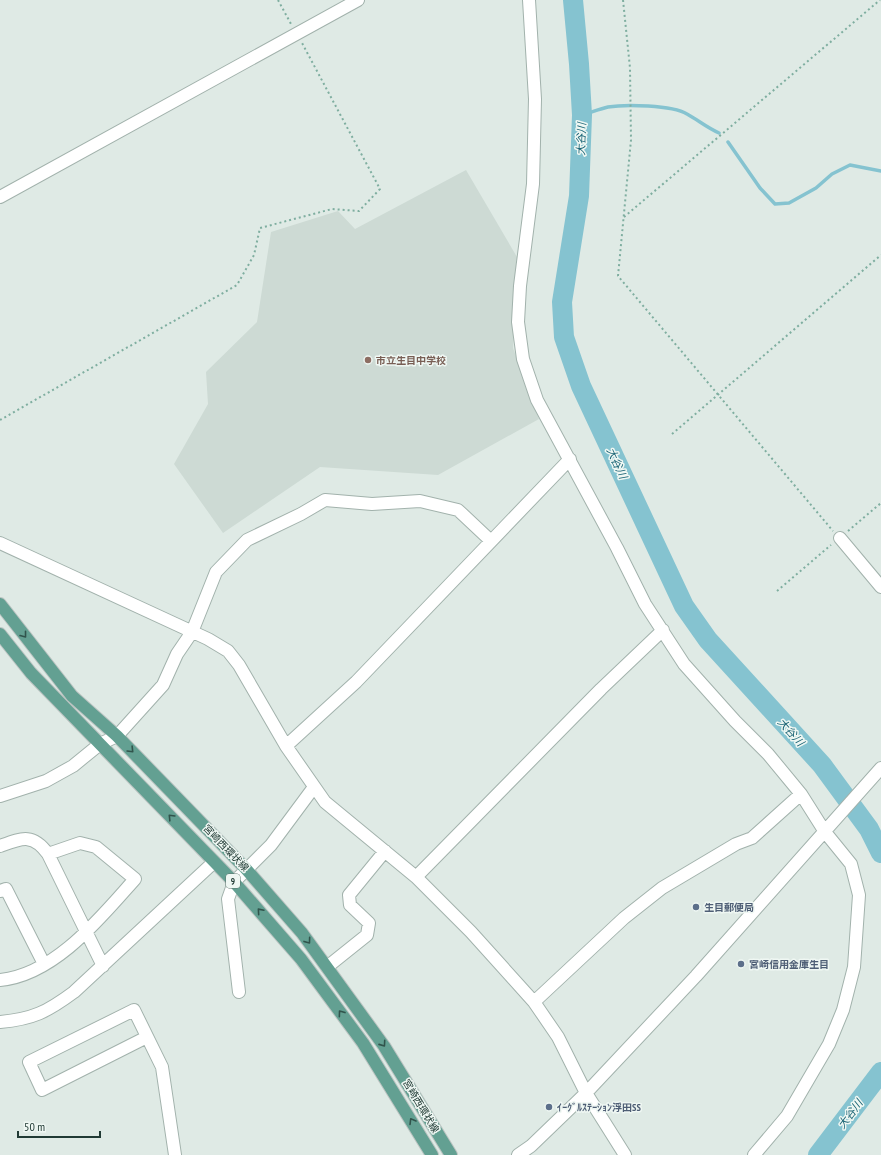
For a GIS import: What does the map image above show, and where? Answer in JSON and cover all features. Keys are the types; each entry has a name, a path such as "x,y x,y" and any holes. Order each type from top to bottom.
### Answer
{"main road":[{"name":"宮崎西環状線","path":"0,604 72,696 117,736 246,869 302,933 384,1046 451,1155"},
{"name":"宮崎西環状線","path":"0,634 31,673 234,882 301,959 363,1043 432,1155"}],"street":[{"path":"0,197 358,0"},
{"path":"530,0 536,99 533,184 520,286 518,322 523,359 537,400 570,459 644,604 663,630 684,664 735,721 768,754 801,794 825,832 851,864 859,895 854,967 843,1010 829,1044 787,1116 754,1155"},
{"path":"286,746 356,682 570,459"},
{"path":"0,796 46,781 73,766 100,744 117,736 163,685 177,654 192,632 216,572 247,540 301,514 325,500 372,504 420,500 458,510 491,541"},
{"path":"840,538 881,587"},
{"path":"0,543 208,639 228,651 243,671 286,746 325,802 416,877 471,932 534,1002 558,1037 586,1093 625,1155"},
{"path":"416,877 585,705 663,630"},
{"path":"518,1155 531,1146 586,1093 696,976 881,768"},
{"path":"239,992 228,899 234,882 271,845 314,787"},
{"path":"534,1002 624,918 662,888 729,848 752,838 801,794"},
{"path":"0,846 24,838 34,840 42,846 48,854 103,966"},
{"path":"0,980 14,978 44,964 87,933 135,879 96,847 80,843 48,854"},
{"path":"327,967 367,935 369,923 350,905 349,894 385,851"},
{"path":"0,1022 30,1018 51,1009 74,992 214,862"},
{"path":"0,891 6,889 44,964"},
{"path":"147,1036 42,1090 29,1062 134,1010 147,1036 162,1067 175,1155"}],"path":[{"path":"0,420 237,285 254,255 260,228 332,209 359,211 380,189 278,0"},
{"path":"623,0 630,68 631,140 618,276 840,538"},
{"path":"623,218 880,0"},
{"path":"672,434 881,255"},
{"path":"777,591 881,503"}],"shaded area":[{"name":"市立生目中学校","path":"466,170 517,257 513,348 539,419 438,475 320,467 223,533 174,464 208,404 206,372 257,322 271,232 338,211 355,229"}],"waterway":[{"name":"大谷川","path":"573,0 582,115 579,196 562,302 564,337 581,386 684,606 708,640 822,765 869,829 881,853"},
{"path":"582,115 616,106 660,107 687,114 719,133"},
{"path":"728,142 760,188 775,204 789,203 816,188 832,174 850,165 881,171"},
{"name":"大谷川","path":"818,1155 881,1072"}],"place":[{"name":"市立生目中学校","path":"368,360"},
{"name":"生目郵便局","path":"696,907"},
{"name":"宮崎信用金庫生目","path":"741,964"},
{"name":"ｲｰｸﾞﾙｽﾃｰｼｮﾝ浮田SS","path":"549,1107"}]}
